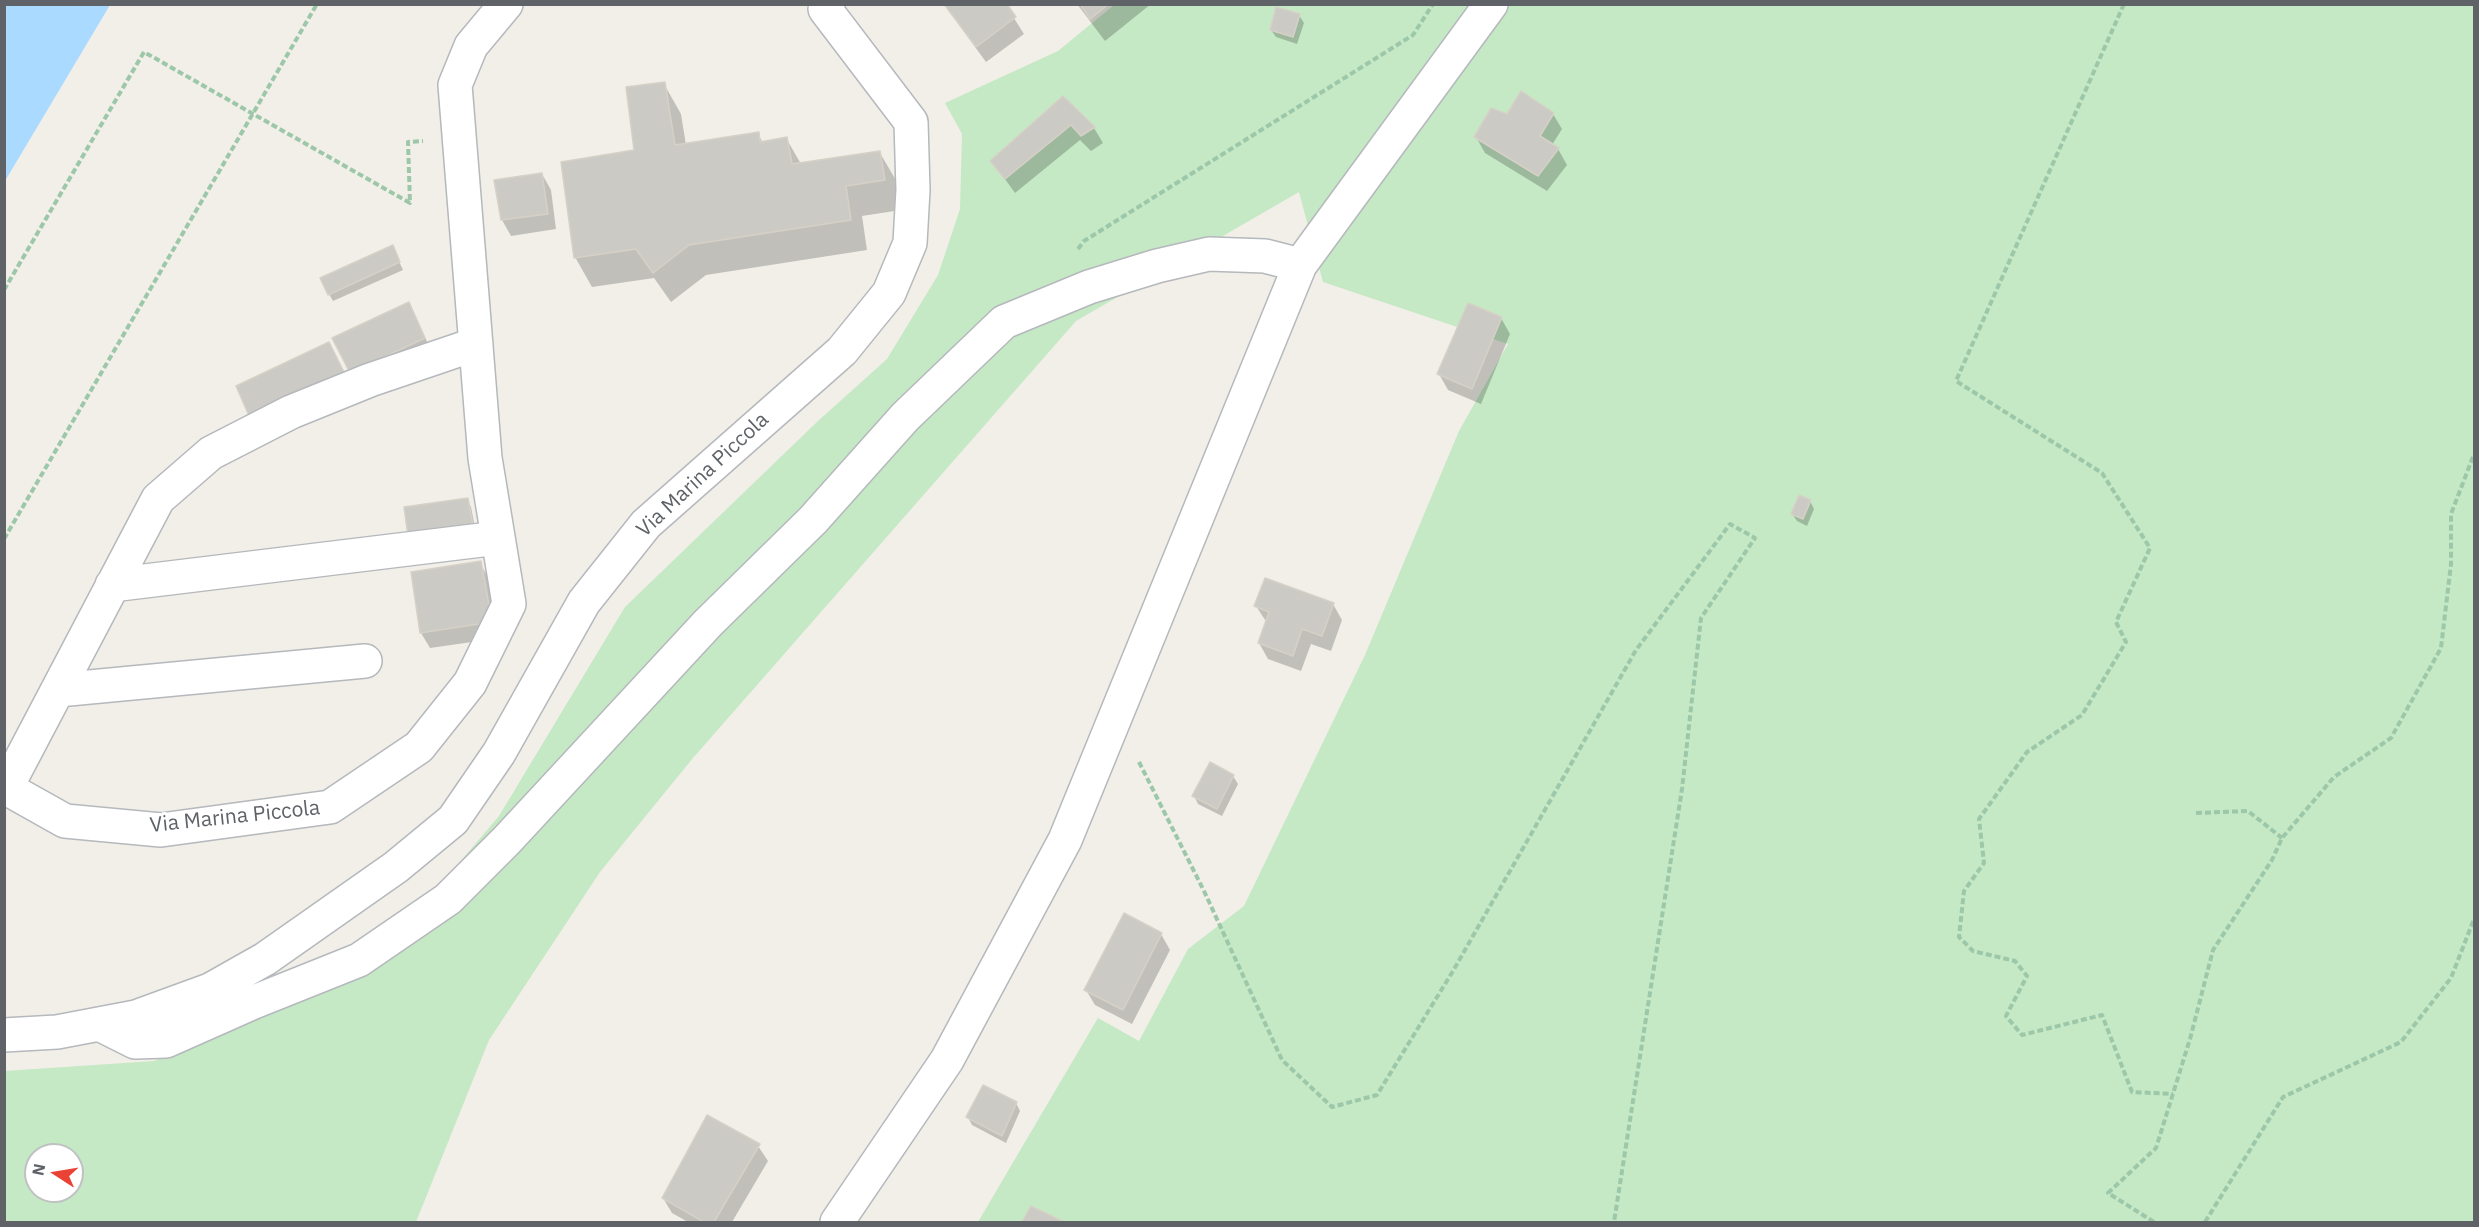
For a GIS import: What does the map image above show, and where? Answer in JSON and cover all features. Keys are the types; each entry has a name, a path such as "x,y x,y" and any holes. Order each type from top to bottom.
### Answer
{"lane":[{"name":"Via Marina Piccola","path":"476,344 370,380 291,412 211,453 158,499 6,788 65,821 162,830 330,807 419,747 470,683 509,604 485,458 460,138 455,85 471,46 506,4"},
{"path":"837,1222 947,1060 1065,840 1300,265 1491,4"},
{"name":"Via Marina Piccola","path":"4,1035 57,1032 136,1017 210,990 265,959 396,867 453,820 499,753 584,602 646,524 842,351 889,293 910,243 913,190 910,122 826,6"},
{"path":"99,1024 135,1042 166,1041 254,1002 359,960 448,899 515,832 708,623 813,520 905,417 1004,322 1089,287 1157,266 1209,254 1265,256 1300,265"},
{"path":"112,585 498,538"},
{"path":"58,690 364,661"}],"path":[{"path":"4,539 317,4"},
{"path":"1047,304 1066,267 1084,241 1413,35 1433,4"},
{"path":"2124,4 1956,381 2102,473 2150,548 2116,622 2126,642 2082,715 2027,752 1979,819 1984,863 1964,891 1959,937 1973,951 2015,961 2027,976 2006,1016 2022,1035 2102,1015 2132,1092 2173,1094"},
{"path":"4,290 144,52 410,203 408,142 460,138"},
{"path":"2154,1222 2108,1193 2156,1148 2213,950 2283,838 2334,777 2391,738 2441,648 2451,564 2451,514 2475,454"},
{"path":"1116,716 1203,891 1282,1060 1332,1107 1377,1095 1453,971 1636,650 1730,524 1755,538 1701,618 1682,789 1614,1222"},
{"path":"2196,813 2248,811 2283,838"},
{"path":"2205,1222 2283,1097 2401,1042 2451,978 2475,919"}],"green space":[{"path":"1114,5 2474,5 2474,1222 978,1222 1098,1018 1139,1041 1188,949 1244,906 1365,655 1459,431 1508,344 1323,282 1299,192 1076,321 693,758 600,872 489,1040 416,1222 5,1222 5,1071 154,1061 249,1011 431,896 499,816 625,607 818,421 887,359 938,275 960,209 962,134 945,103 1058,51"}],"water":[{"path":"4,5 110,5 5,181"}],"building":[{"path":"944,4 1007,4 1016,17 976,47"},
{"path":"1080,4 1109,4 1090,19"},
{"path":"1276,7 1300,14 1293,37 1270,30"},
{"path":"665,82 675,145 759,132 760,142 787,137 792,164 880,151 885,180 846,186 851,220 689,245 653,273 636,249 574,258 561,162 634,150 626,87"},
{"path":"1521,91 1554,113 1540,136 1559,148 1538,176 1474,137 1491,108 1507,114"},
{"path":"1063,96 1095,127 1081,136 1071,125 1005,179 990,161"},
{"path":"542,173 548,214 501,220 494,180"},
{"path":"393,245 400,262 328,295 320,278"},
{"path":"409,302 425,338 350,373 332,338"},
{"path":"1468,303 1502,317 1472,389 1437,374"},
{"path":"329,342 344,372 250,418 236,386"},
{"path":"1799,495 1811,500 1803,519 1791,514"},
{"path":"468,498 473,526 408,536 404,507"},
{"path":"481,561 492,622 420,633 411,572"},
{"path":"1265,578 1334,603 1322,636 1302,629 1293,656 1258,643 1269,612 1254,606"},
{"path":"1210,762 1234,775 1217,809 1192,796"},
{"path":"1124,913 1162,933 1123,1010 1084,990"},
{"path":"983,1085 1017,1102 1002,1136 966,1117"},
{"path":"707,1115 760,1144 714,1222 704,1222 662,1198"},
{"path":"1031,1206 1064,1222 1022,1222"}]}
